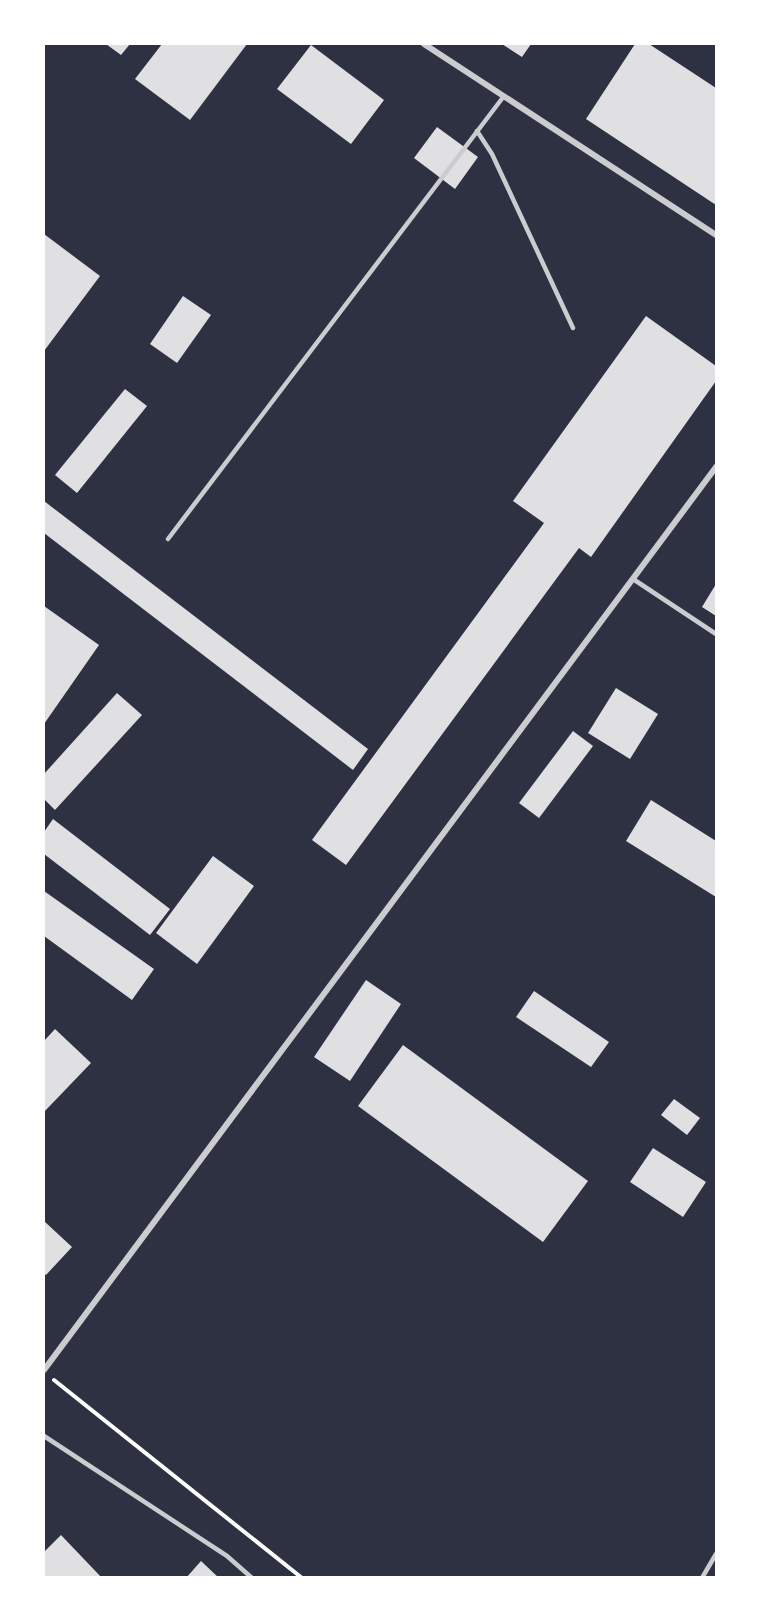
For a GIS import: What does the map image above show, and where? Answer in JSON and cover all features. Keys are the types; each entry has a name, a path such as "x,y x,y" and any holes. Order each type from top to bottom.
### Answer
{"street":[{"path":"424,44 717,235"},
{"path":"44,1370 717,467"}],"lane":[{"path":"168,539 504,96"},
{"path":"477,131 492,154 573,328"},
{"path":"633,579 717,634"},
{"path":"44,1436 227,1556 252,1578"},
{"path":"702,1578 717,1554"}],"path":[{"path":"53,1379 302,1578"}],"building":[{"path":"106,44 130,44 121,55"},
{"path":"162,44 247,44 190,120 135,79"},
{"path":"502,44 531,44 522,57"},
{"path":"635,44 649,44 716,88 716,205 586,119"},
{"path":"311,45 384,100 351,144 277,89"},
{"path":"437,127 478,157 455,189 414,158"},
{"path":"44,234 100,276 44,351"},
{"path":"183,296 211,315 177,363 150,344"},
{"path":"646,316 716,366 716,381 591,557 579,548 346,865 312,840 544,523 513,501"},
{"path":"125,389 147,406 77,493 55,475"},
{"path":"44,501 368,749 353,770 44,533"},
{"path":"716,584 716,616 702,607"},
{"path":"44,606 99,645 44,724"},
{"path":"616,688 658,714 630,759 588,733"},
{"path":"117,693 142,715 55,810 44,799 44,774"},
{"path":"573,731 593,746 539,818 519,803"},
{"path":"651,800 716,841 716,897 626,841"},
{"path":"53,819 170,909 150,935 44,854 44,832"},
{"path":"213,856 254,886 197,964 156,933"},
{"path":"44,891 154,969 132,1000 44,936"},
{"path":"366,980 401,1004 350,1081 314,1057"},
{"path":"534,991 609,1042 591,1067 516,1017"},
{"path":"55,1029 91,1063 44,1112 44,1041"},
{"path":"403,1045 588,1181 543,1242 358,1106"},
{"path":"674,1099 700,1118 687,1135 661,1115"},
{"path":"653,1148 706,1182 683,1217 630,1182"},
{"path":"44,1221 72,1247 46,1275 44,1273"},
{"path":"61,1535 102,1578 44,1578 44,1552"},
{"path":"201,1561 219,1578 186,1578"}]}
